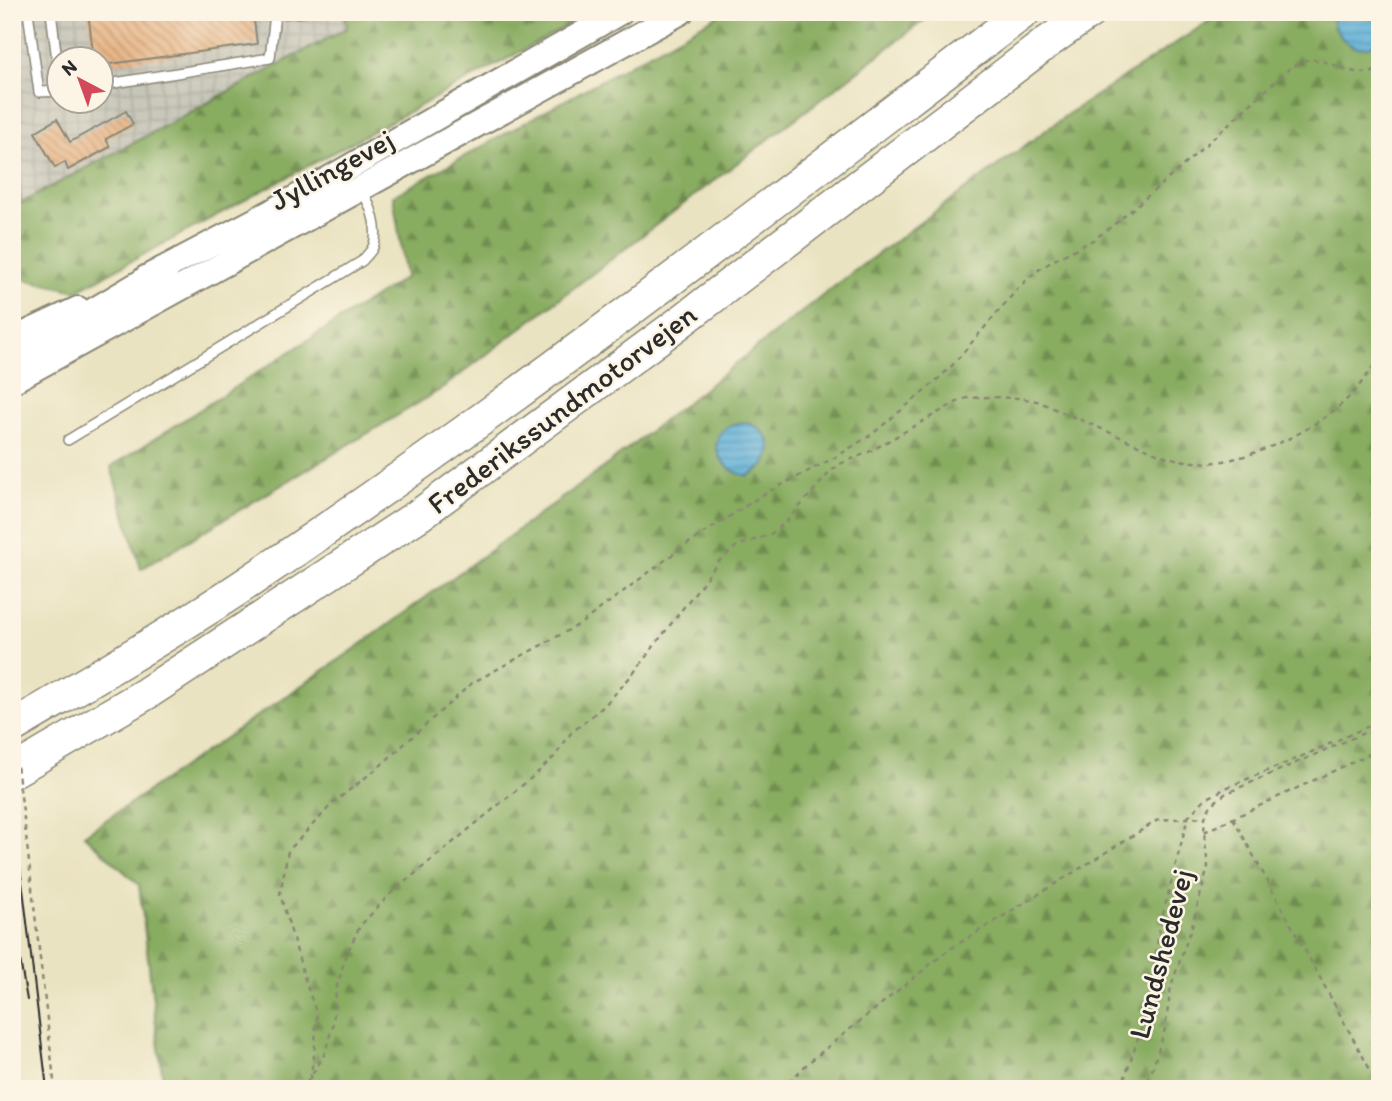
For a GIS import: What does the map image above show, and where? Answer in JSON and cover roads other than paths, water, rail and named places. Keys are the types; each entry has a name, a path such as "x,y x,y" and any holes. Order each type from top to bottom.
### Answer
{"highway":[{"name":"Frederikssundmotorvejen","path":"12,727 124,661 260,575 419,464 640,302 1024,12"},
{"name":"Frederikssundmotorvejen","path":"12,772 146,692 422,513 679,323 1090,12"},
{"path":"12,791 57,767 113,727 146,692"}],"main road":[{"path":"12,361 164,271"}],"street":[{"name":"Jyllingevej","path":"12,340 164,271 620,12"},
{"name":"Jyllingevej","path":"12,381 681,12"}],"lane":[{"path":"28,12 39,92 46,92"},
{"path":"51,12 55,46"},
{"path":"116,83 270,58 275,13 304,12"},
{"path":"68,440 362,261 373,248 376,226 362,189"}],"water":[{"path":"1331,12 1380,12 1380,40 1363,48 1348,43 1336,30"},
{"path":"744,422 758,427 768,438 771,451 764,466 748,476 727,466 717,449 721,432 731,425"}],"tram line":[{"path":"12,812 47,1089"},
{"path":"12,914 27,1000"}]}
